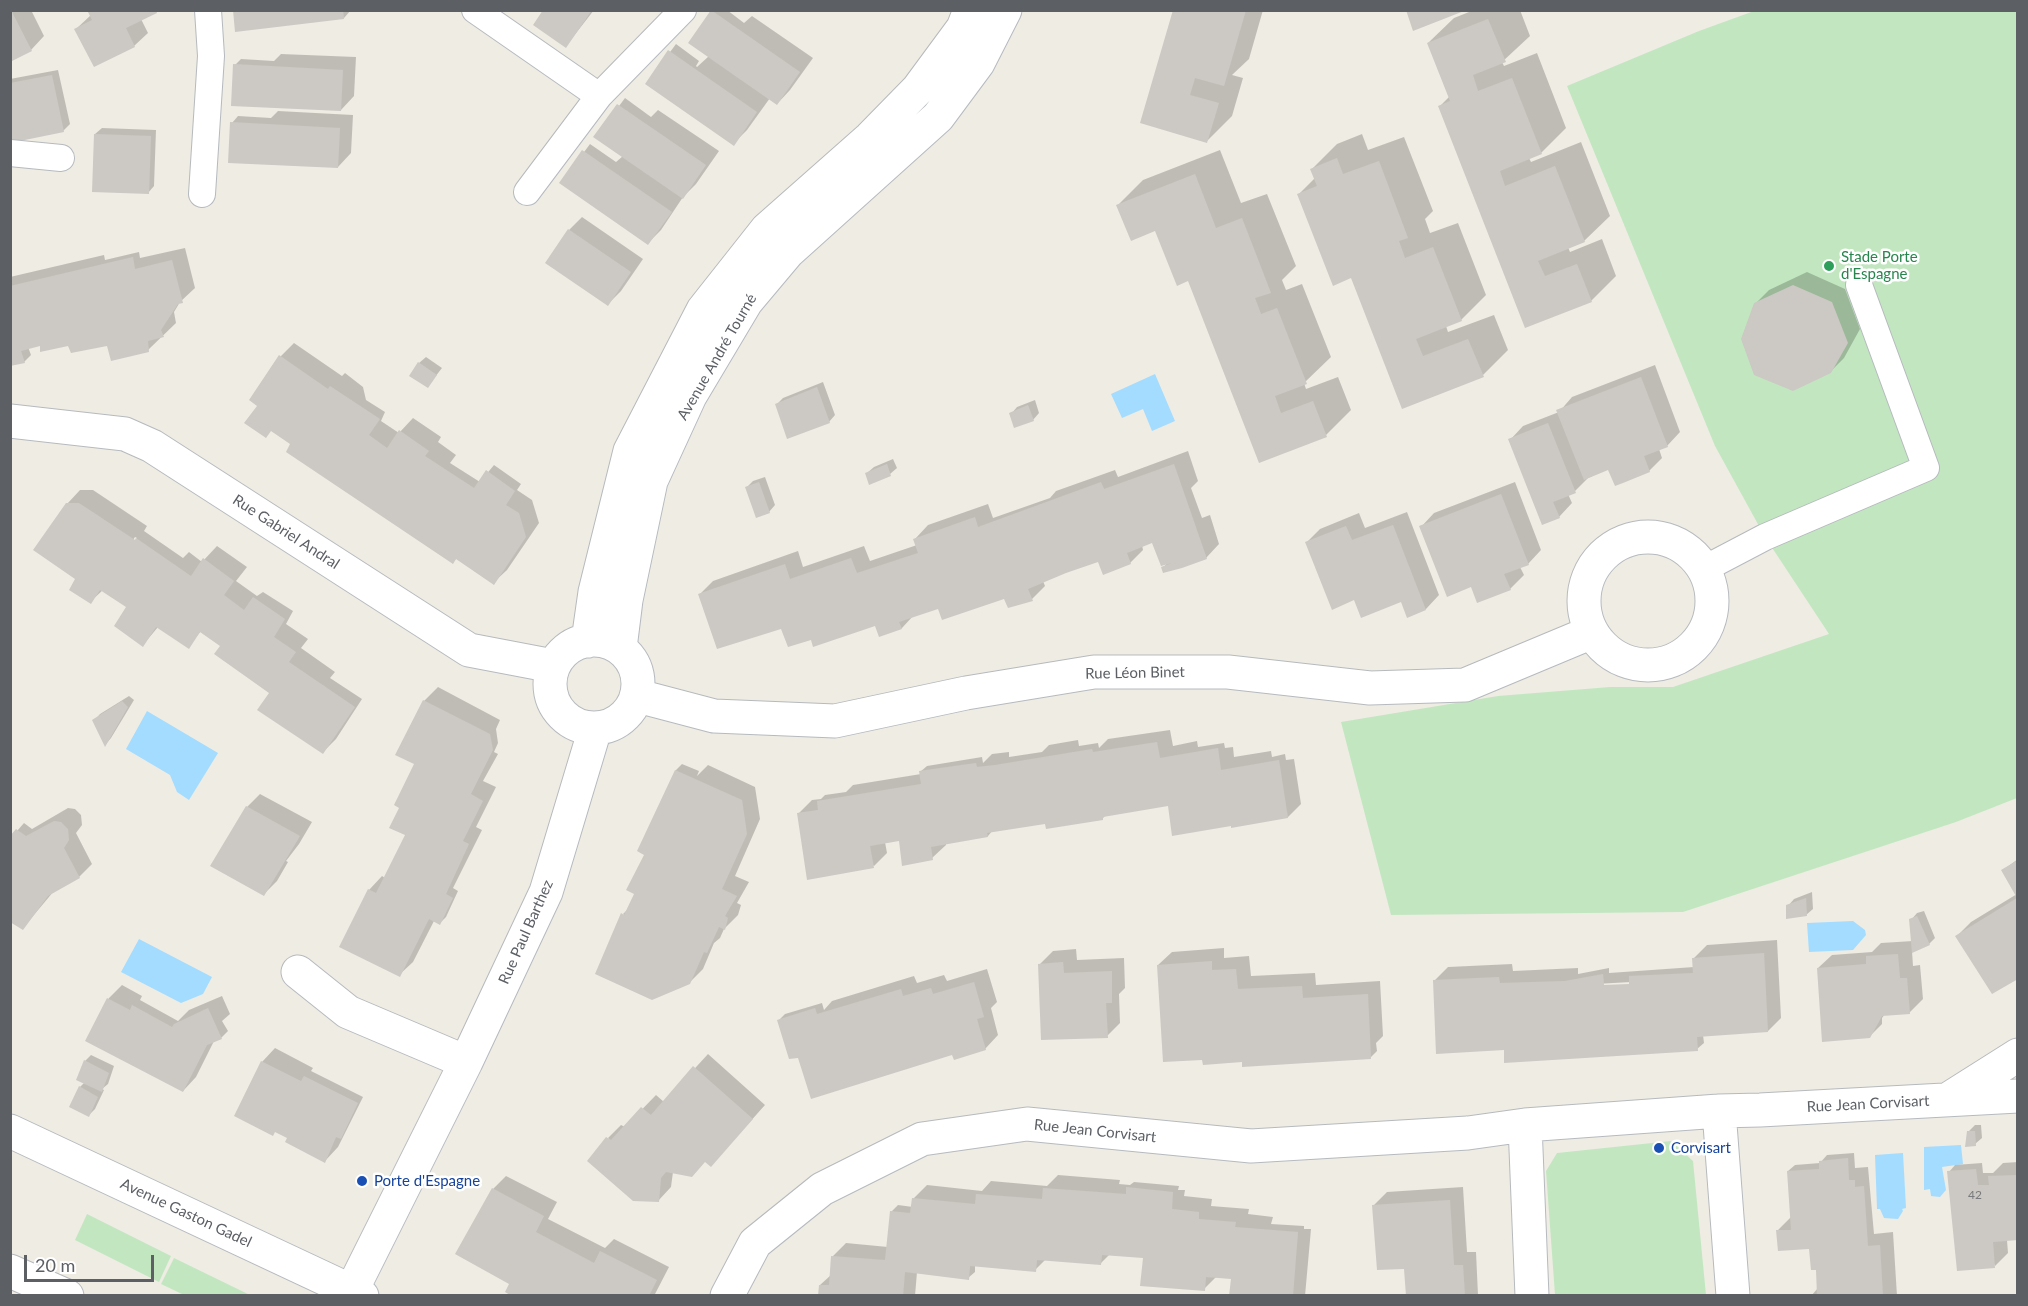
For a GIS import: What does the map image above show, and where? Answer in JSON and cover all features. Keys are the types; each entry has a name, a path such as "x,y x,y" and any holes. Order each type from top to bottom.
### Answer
{"street":[{"name":"Avenue André Tourné","path":"588,640 596,592 630,451 703,310 767,229 870,138 918,89 963,28 970,10"},
{"name":"Avenue André Tourné","path":"620,648 626,600 651,481 690,396 746,302 788,252 938,117 978,63 1005,10"},
{"name":"Rue Gabriel Andral","path":"10,421 125,434 152,446 469,650 553,666"},
{"path":"1648,536 1671,540 1690,552 1704,569 1712,588 1712,608 1707,628 1696,645 1680,657 1661,664 1641,665 1622,659 1605,649 1592,632 1584,612 1585,589 1592,568 1607,551 1617,545 1626,540 1648,536"},
{"name":"Rue Léon Binet","path":"638,696 714,716 835,721 966,693 1094,672 1228,672 1370,688 1464,685 1592,632"},
{"path":"588,640 599,640 620,648 630,658 636,669 639,683 638,696 632,709 622,720 610,727 595,729 574,724 558,709 551,696 550,680 553,666 573,645 588,640"},
{"name":"Rue Paul Barthez","path":"354,1294 546,892 595,729"},
{"path":"298,972 348,1012 466,1062"},
{"path":"1948,1099 2018,1055"},
{"name":"Rue Jean Corvisart","path":"728,1296 755,1243 822,1189 922,1139 1027,1124 1251,1146 1468,1133 1525,1125 1719,1111 2018,1096"},
{"path":"1719,1111 1733,1296"},
{"path":"1525,1125 1532,1296"},
{"name":"Avenue Gaston Gadel","path":"10,1131 354,1294"},
{"path":"10,1271 66,1296"}],"lane":[{"path":"202,194 211,56 208,10"},
{"path":"475,10 599,96"},
{"path":"527,192 599,96 683,10"},
{"path":"10,153 61,158"},
{"path":"1704,569 1765,537 1926,468 1858,285"}],"green space":[{"name":"Stade Porte d'Espagne","path":"1754,11 2017,11 2017,798 1956,822 1683,912 1391,915 1341,722 1498,696 1610,687 1673,687 1829,634 1765,537 1715,446 1567,86 1699,31"},
{"path":"1671,1141 1693,1161 1706,1295 1555,1295 1546,1171 1557,1153"},
{"path":"87,1214 171,1256 159,1282 75,1240"},
{"path":"174,1258 250,1295 184,1295 161,1284"}],"water":[{"path":"1155,374 1175,421 1152,431 1143,409 1122,418 1111,394"},
{"path":"147,711 218,753 189,800 177,792 170,775 126,749"},
{"path":"1853,921 1865,930 1866,935 1853,950 1809,952 1807,923"},
{"path":"139,939 212,977 203,994 181,1003 121,972"},
{"path":"1961,1145 1963,1164 1942,1167 1946,1190 1940,1197 1931,1196 1930,1189 1924,1190 1924,1147"},
{"path":"1903,1153 1906,1208 1902,1209 1898,1219 1884,1218 1880,1209 1877,1209 1875,1155"}],"building":[{"path":"87,10 156,10 157,13 126,28 135,47 94,67 74,29 92,20"},
{"path":"233,10 343,10 344,19 235,32"},
{"path":"543,10 592,10 566,48 533,25"},
{"path":"711,10 800,72 777,105 688,43"},
{"path":"1173,10 1246,10 1224,86 1195,78 1190,95 1219,103 1207,143 1140,123"},
{"path":"1406,10 1464,10 1464,11 1413,31"},
{"path":"12,12 32,51 10,62 10,13"},
{"path":"1488,19 1506,62 1473,75 1478,91 1512,78 1542,154 1500,171 1505,186 1555,166 1585,242 1538,261 1545,276 1577,264 1592,302 1525,328 1438,106 1450,101 1427,43"},
{"path":"668,50 757,112 734,146 645,84"},
{"path":"233,64 343,70 341,111 231,106"},
{"path":"52,75 64,132 10,143 10,83"},
{"path":"617,104 706,165 683,199 593,137"},
{"path":"230,122 340,128 338,168 228,163"},
{"path":"94,134 151,136 149,194 92,192"},
{"path":"582,150 672,212 648,245 559,183"},
{"path":"1337,158 1343,174 1379,161 1408,238 1399,241 1405,258 1433,247 1462,321 1416,339 1423,356 1468,339 1484,377 1402,409 1351,278 1333,286 1297,194 1317,186 1310,169"},
{"path":"1195,174 1216,228 1242,218 1271,293 1255,298 1261,314 1277,308 1307,384 1275,396 1281,413 1313,401 1327,437 1259,463 1188,281 1177,286 1155,231 1131,241 1116,205"},
{"path":"568,229 631,272 608,306 545,263"},
{"path":"133,257 135,269 172,260 183,303 178,304 161,330 164,337 148,341 149,352 111,361 107,346 71,353 68,346 40,352 40,346 21,351 25,363 10,366 10,286"},
{"path":"1793,285 1832,302 1848,343 1831,373 1793,391 1754,375 1741,339 1754,303"},
{"path":"279,355 328,389 330,386 380,419 369,435 387,448 399,430 429,451 425,456 474,488 486,470 515,491 506,505 519,513 526,537 494,585 456,559 453,564 286,452 290,444 271,431 266,438 244,423 257,406 249,400"},
{"path":"418,362 437,375 428,388 409,376"},
{"path":"1641,377 1668,447 1644,456 1650,472 1623,483 1615,486 1608,470 1584,480 1556,410"},
{"path":"817,387 830,423 787,439 775,404"},
{"path":"1028,405 1034,421 1014,428 1009,413"},
{"path":"1548,423 1576,493 1553,502 1560,518 1542,525 1508,439"},
{"path":"887,464 891,476 869,485 865,473"},
{"path":"1174,464 1207,559 1182,568 1163,573 1161,567 1172,563 1161,566 1152,543 1127,553 1131,564 1103,575 1098,562 1028,589 1033,601 1008,608 1004,599 942,620 938,609 899,622 902,629 879,637 875,626 813,647 811,640 788,647 781,629 717,649 698,594 785,564 790,579 851,558 857,573 918,553 913,539 975,517 978,527 1101,482 1104,489"},
{"path":"759,482 770,513 756,518 745,487"},
{"path":"1501,494 1529,565 1504,574 1511,590 1477,603 1471,587 1447,597 1419,526"},
{"path":"66,503 79,503 135,540 136,538 191,576 203,558 234,581 224,595 244,610 253,597 285,619 274,637 296,652 289,662 355,707 323,754 257,710 269,693 214,654 220,646 200,632 189,649 156,627 143,647 114,626 126,607 100,590 91,604 69,590 75,579 33,550"},
{"path":"1393,525 1426,610 1407,618 1401,602 1361,618 1354,600 1332,610 1305,542 1346,526 1352,540"},
{"path":"423,700 490,734 493,750 471,794 483,801 463,841 469,844 446,894 453,898 440,925 429,919 400,977 339,947 368,889 376,893 405,835 389,828 399,808 394,805 414,764 395,755"},
{"path":"122,701 128,707 105,747 92,720"},
{"path":"1157,742 1160,758 1218,748 1221,770 1279,760 1288,818 1172,836 1168,806 1046,829 1045,824 987,833 988,837 931,847 933,860 902,866 899,841 870,846 874,868 807,880 797,813 818,810 817,801 921,784 919,771 976,763 977,767 995,765 1092,749 1093,752"},
{"path":"675,770 742,800 747,834 722,889 737,896 725,916 728,918 725,930 719,927 707,953 704,952 690,984 652,1000 595,974 621,913 624,915 634,894 626,890 644,855 637,851"},
{"path":"246,806 300,836 264,896 210,866"},
{"path":"54,821 61,822 68,829 69,840 64,848 80,878 48,896 23,930 10,922 10,836 16,829 26,836"},
{"path":"2018,860 2018,979 1992,994 1955,936 2017,898 2001,870"},
{"path":"1806,898 1807,916 1786,919 1786,905"},
{"path":"1917,916 1930,945 1912,953 1909,919"},
{"path":"1764,953 1768,1032 1697,1037 1698,1051 1504,1063 1504,1050 1436,1054 1433,980 1499,977 1500,983 1565,981 1603,974 1604,985 1629,984 1629,976 1693,973 1692,958"},
{"path":"1898,954 1900,978 1907,978 1910,1014 1882,1016 1870,1038 1822,1042 1817,968 1866,964 1866,956"},
{"path":"1212,961 1212,970 1236,969 1238,989 1302,986 1303,998 1368,994 1371,1059 1242,1067 1242,1062 1203,1065 1202,1060 1163,1062 1157,965"},
{"path":"1063,962 1064,973 1112,971 1112,1003 1106,1003 1108,1038 1041,1040 1038,964"},
{"path":"974,982 984,1017 977,1019 986,1050 954,1060 952,1055 811,1099 798,1058 789,1059 777,1020 815,1008 817,1014 901,989 903,996 931,988 933,994"},
{"path":"107,998 130,1010 132,1005 172,1027 208,1008 222,1039 207,1045 183,1092 85,1041"},
{"path":"84,1060 109,1073 102,1092 76,1080"},
{"path":"261,1061 301,1081 304,1076 358,1103 341,1139 336,1137 325,1163 285,1142 287,1138 275,1132 273,1136 234,1116"},
{"path":"693,1066 753,1119 711,1167 705,1162 692,1177 666,1172 661,1178 659,1202 633,1201 587,1161 606,1137 611,1140 641,1107 651,1115"},
{"path":"79,1086 98,1097 89,1117 69,1107"},
{"path":"1967,1131 1975,1131 1976,1146 1965,1147"},
{"path":"1848,1158 1849,1180 1855,1180 1855,1187 1864,1186 1868,1246 1880,1245 1883,1296 1817,1296 1816,1270 1811,1270 1809,1249 1778,1251 1776,1230 1791,1230 1787,1171 1819,1169 1819,1161"},
{"path":"1976,1169 1978,1185 1989,1185 1988,1176 2018,1175 2018,1240 1993,1242 1995,1268 1957,1271 1947,1171"},
{"path":"1126,1187 1173,1192 1172,1209 1199,1212 1199,1219 1236,1222 1235,1227 1298,1232 1293,1296 1229,1296 1231,1279 1206,1277 1205,1291 1140,1286 1143,1258 1102,1255 1101,1265 1037,1260 1036,1272 970,1266 969,1280 905,1272 903,1296 818,1296 819,1285 829,1285 831,1256 885,1260 890,1211 910,1213 912,1198 975,1204 976,1194 1042,1199 1043,1188 1126,1194"},
{"path":"492,1188 544,1216 536,1232 594,1263 600,1251 657,1280 649,1296 512,1296 505,1292 509,1284 455,1254"},
{"path":"1450,1200 1454,1265 1463,1265 1465,1296 1406,1296 1404,1269 1377,1270 1372,1205"}],"place":[{"name":"Stade Porte d'Espagne","path":"1829,266"},
{"name":"Corvisart","path":"1659,1148"},
{"name":"Porte d'Espagne","path":"362,1181"}]}
